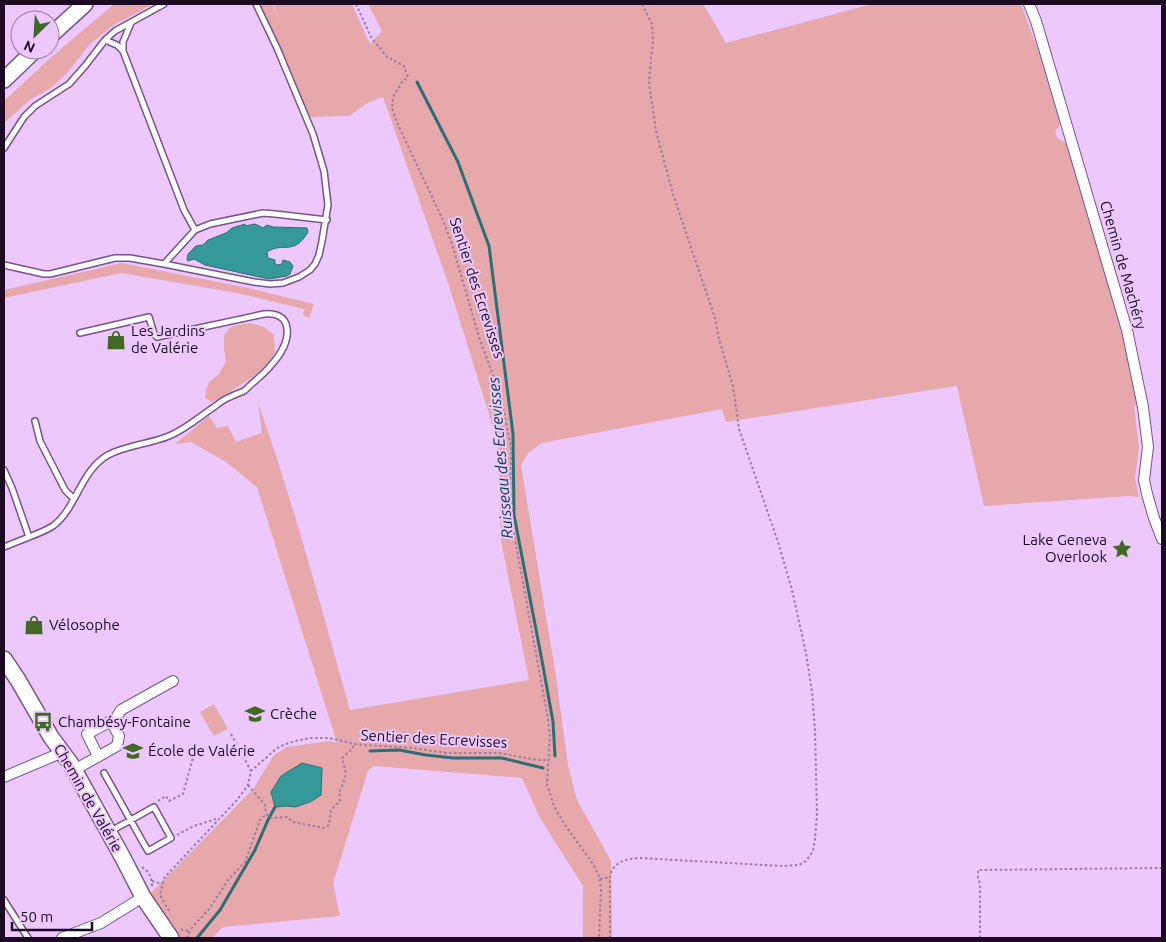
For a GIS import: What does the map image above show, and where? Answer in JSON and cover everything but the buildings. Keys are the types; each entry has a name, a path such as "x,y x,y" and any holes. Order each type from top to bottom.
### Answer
{"street":[{"path":"60,27 85,4"},
{"name":"Chemin de Machéry","path":"1029,4 1036,21 1069,130 1127,330 1143,407 1148,447 1144,480 1146,494 1162,539"},
{"path":"4,80 25,60"},
{"name":"Chemin de Valérie","path":"4,659 51,737 74,770 144,898 174,932"},
{"path":"98,756 87,734 116,718 121,710 173,681"},
{"path":"74,770 116,746 119,736 111,721"},
{"path":"4,777 63,752"},
{"path":"62,938 101,923 144,898"}],"lane":[{"path":"4,148 24,117 35,106 69,84 105,40 115,31 164,4"},
{"path":"4,265 50,274 115,258 130,258 264,284 276,284 299,277 315,264 320,251 328,205 324,171 313,134 277,48 256,4"},
{"path":"123,52 125,36 131,22"},
{"path":"105,40 117,45 123,52 184,210 195,230"},
{"path":"164,264 195,230 210,224 263,213 326,220"},
{"path":"4,547 43,532 54,525 64,514 96,464 108,455 179,432 227,398 245,390 269,369 279,356 288,331 282,317 264,314 157,337 154,334 149,317 80,333"},
{"path":"35,421 40,441 65,490 73,498"},
{"path":"4,470 28,537"},
{"path":"104,773 130,820 148,851 171,838 154,807 130,820 108,832"},
{"path":"4,900 28,938"}],"path":[{"name":"Sentier des Ecrevisses","path":"356,4 370,37 387,57 404,66 408,77 402,82 392,97 392,109 452,244 477,330 501,397 511,447 510,499 513,528 548,719 550,736 547,784 554,806 593,864 600,879 599,938"},
{"path":"610,938 611,872 617,864 626,859 782,866 799,865 806,861 811,854 816,828 814,715 806,653 798,615 779,545 739,429 733,386 719,339 715,318 673,194 656,131 649,83 653,43 652,24 642,4"},
{"path":"231,734 251,771"},
{"path":"170,912 160,895 164,878 229,809 248,785 251,771 276,749 296,741 310,738 329,738 354,744"},
{"name":"Sentier des Ecrevisses","path":"266,814 272,818 287,818 293,822 324,828 329,824 330,810 340,801 339,792 346,773 342,758 350,751 354,744 412,748 447,753 499,753 548,760"},
{"path":"157,802 166,796 168,801 183,794 194,754"},
{"path":"187,938 190,930 210,908 228,880 245,862 260,820 266,814 265,805 248,785"},
{"path":"171,838 194,826 219,818"},
{"path":"980,938 980,884 978,870 1162,868"},
{"path":"600,879 610,877"},
{"path":"152,881 162,884"},
{"path":"174,932 190,930"}],"shaded area":[{"path":"114,4 153,4 112,26 89,45 69,71 51,88 31,99 4,123 4,101 48,60 60,60 60,50"},
{"path":"257,4 272,4 281,24 273,4 352,4 370,44 382,31 368,4 703,4 726,43 872,4 1021,4 1040,55 1060,123 1055,131 1058,139 1065,142 1069,147 1123,329 1140,405 1134,406 1139,447 1135,478 1139,497 1129,496 984,506 957,386 726,422 722,409 542,443 528,453 521,465 556,677 568,765 577,800 611,861 612,938 583,938 583,886 540,818 522,778 374,766 368,771 333,883 340,916 223,927 212,938 181,938 150,894 254,788 274,755 287,747 330,741 337,743 257,487 226,462 191,442 175,444 209,416 217,428 228,426 236,442 262,433 258,403 295,517 350,710 529,680 501,541 498,443 448,283 383,97 369,102 349,116 310,117"},
{"path":"245,224 245,226 255,224 263,228 267,225 273,227 307,228 308,232 298,244 267,252 268,258 275,260 277,265 282,264 283,260 290,262 293,266 290,274 269,279 205,265 194,259 188,261 188,254 196,246 203,245 208,240 226,233 232,228"},
{"path":"122,263 248,288 314,304 309,318 303,315 304,309 237,293 121,273 4,298 4,290"},
{"path":"251,323 264,327 274,335 275,353 264,369 212,402 205,398 206,390 209,382 219,374 226,361 224,335 232,326"},
{"path":"214,704 228,729 214,736 200,712"},
{"path":"302,763 322,768 321,795 310,802 295,807 275,807 271,792 281,776"}],"waterway":[{"name":"Ruisseau des Ecrevisses","path":"417,82 458,162 489,246 513,434 514,515 553,722 555,756"},
{"name":"Ruisseau des Ecrevisses","path":"370,751 399,750 453,758 502,758 543,768"},
{"name":"Ruisseau des Ecrevisses","path":"197,938 220,910 255,850 275,807"}],"place":[{"name":"Les Jardins de Valérie","path":"116,340"},
{"name":"Lake Geneva Overlook","path":"1122,549"},
{"name":"Vélosophe","path":"34,625"},
{"name":"Crèche","path":"255,714"},
{"name":"Chambésy-Fontaine","path":"43,722"},
{"name":"École de Valérie","path":"133,751"}]}
